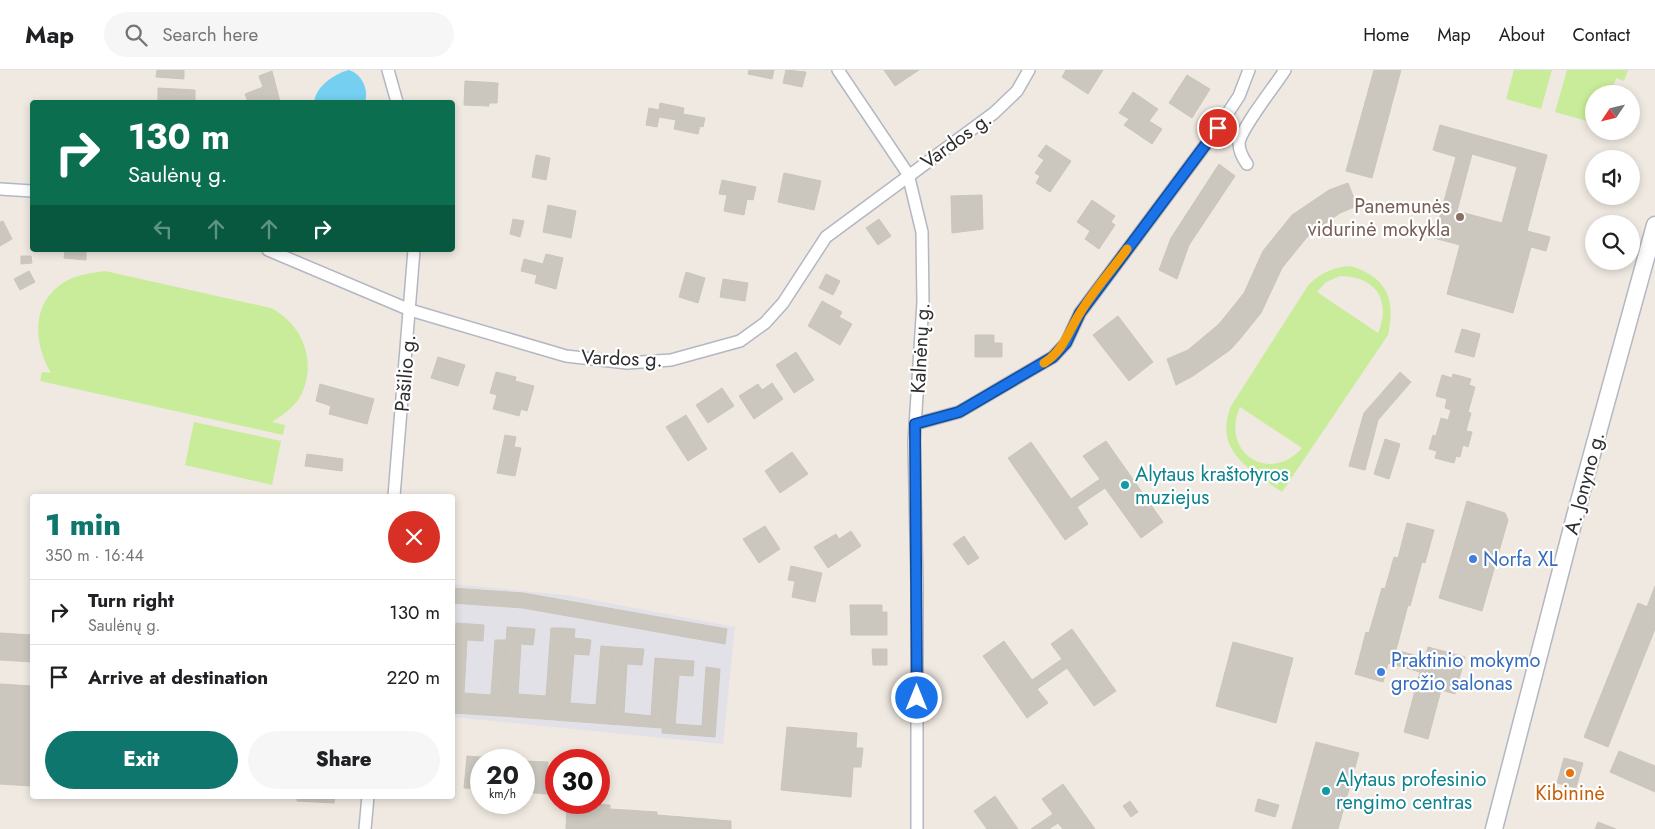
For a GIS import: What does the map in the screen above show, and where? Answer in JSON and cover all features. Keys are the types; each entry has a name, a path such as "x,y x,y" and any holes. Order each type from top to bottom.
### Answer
{"street":[{"path":"388,70 396,100"},
{"name":"Kalnėnų g.","path":"838,70 908,174 922,232 923,302 915,424 917,829"},
{"name":"Vardos g.","path":"273,252 410,310 566,356 627,363 671,360 705,352 740,341 765,323 783,303 826,237 908,174 994,113 1017,91 1029,70"},
{"path":"915,424 959,412 1053,357 1066,343 1080,313 1218,128 1239,96 1249,70"},
{"path":"1247,164 1241,156 1239,148 1242,132 1285,70"},
{"path":"0,189 30,191"},
{"name":"A. Jonyno g.","path":"1494,829 1575,516 1655,225"},
{"name":"Pašilio g.","path":"394,494 414,252"},
{"path":"365,829 368,799"}],"shaded area":[{"path":"455,584 566,595 735,627 723,744 455,717"}],"green space":[{"path":"1514,70 1552,70 1541,109 1506,99"},
{"path":"1567,70 1628,70 1624,81 1616,78 1614,85 1585,85 1585,120 1555,112"},
{"path":"1351,266 1373,277 1381,283 1386,291 1391,310 1388,335 1282,492 1247,467 1231,447 1227,435 1227,422 1231,406 1309,284 1328,271","holes":["1340,276 1363,280 1377,292 1383,310 1378,333 1317,292 1326,282","1240,407 1302,448 1289,459 1276,464 1263,463 1251,458 1242,450 1237,438 1236,423","1286,472 1277,485 1261,474"]},
{"path":"105,271 271,308 291,323 304,344 308,368 306,381 299,398 289,409 272,422 285,425 283,435 40,381 42,372 51,373 40,347 38,334 42,309 48,297 57,287 70,279"},
{"path":"194,422 281,441 272,485 185,465"}],"water":[{"path":"349,70 358,75 365,88 365,100 314,100 322,86 337,74"}],"building":[{"path":"157,70 184,70 184,79 156,77"},
{"path":"749,70 774,70 772,79 748,74"},
{"path":"786,70 806,72 802,87 783,83"},
{"path":"884,70 919,70 895,86"},
{"path":"1066,70 1103,70 1088,94 1062,77"},
{"path":"1374,70 1401,70 1372,178 1346,171"},
{"path":"272,71 279,100 247,100 245,94 263,87 259,76"},
{"path":"1187,75 1210,89 1192,118 1169,103"},
{"path":"465,81 498,83 497,103 489,103 489,106 464,105"},
{"path":"158,88 195,90 195,100 158,100"},
{"path":"1133,92 1158,109 1149,121 1162,129 1152,144 1124,125 1129,119 1119,113"},
{"path":"660,103 684,108 683,114 705,118 703,127 700,126 698,134 674,129 676,120 659,117 657,127 646,125 649,108 659,110"},
{"name":"Panemunės vidurinė mokykla","path":"1440,125 1547,155 1527,231 1550,237 1546,251 1531,247 1513,313 1447,294 1460,245 1434,238 1456,157 1433,150","holes":["1472,154 1517,167 1502,223 1457,211"]},
{"path":"1046,145 1071,161 1050,192 1036,183 1040,176 1035,173 1044,160 1038,156"},
{"path":"536,155 550,158 546,180 532,177"},
{"path":"1219,164 1235,176 1189,245 1177,279 1159,270 1171,238"},
{"path":"784,173 821,181 814,210 778,202"},
{"path":"722,180 756,187 753,200 747,199 744,215 724,211 727,195 719,194"},
{"path":"1348,183 1357,206 1340,213 1308,236 1282,268 1261,313 1240,339 1230,350 1193,376 1176,385 1167,359 1188,350 1219,324 1244,293 1263,251 1292,215 1329,190"},
{"path":"982,195 983,229 952,233 951,196"},
{"path":"1092,200 1115,216 1111,222 1115,225 1099,249 1085,239 1090,231 1077,222"},
{"path":"548,205 576,211 571,238 543,232"},
{"path":"513,219 524,221 520,237 510,234"},
{"path":"879,219 891,236 878,245 866,228"},
{"path":"3,221 12,239 0,246 0,222"},
{"path":"65,252 86,252 86,260 64,258"},
{"path":"546,254 563,258 556,289 535,283 537,275 521,271 524,259 543,264"},
{"path":"21,256 31,256 32,263 21,264"},
{"path":"29,271 35,282 20,290 14,279"},
{"path":"686,272 705,278 698,303 679,297"},
{"path":"826,274 840,281 833,295 819,288"},
{"path":"723,279 748,283 745,301 720,297"},
{"path":"822,301 842,312 839,317 852,324 840,345 808,326"},
{"path":"1118,316 1153,362 1129,381 1093,335"},
{"path":"1462,329 1480,334 1474,357 1455,352"},
{"path":"975,335 994,335 994,343 1002,343 1002,357 975,357"},
{"path":"796,352 814,380 794,393 776,365"},
{"path":"438,357 465,365 458,386 431,378"},
{"path":"496,372 516,377 515,381 534,386 527,411 521,409 519,416 493,409 497,395 490,393"},
{"path":"1400,372 1411,382 1378,420 1365,470 1349,466 1364,413"},
{"path":"1453,374 1471,379 1469,385 1475,387 1468,412 1471,413 1466,431 1472,432 1468,447 1463,445 1460,457 1456,456 1454,463 1435,458 1437,451 1429,449 1433,435 1436,436 1441,418 1448,420 1451,410 1445,408 1447,399 1436,396 1442,375 1452,378"},
{"path":"772,383 783,399 754,419 739,396 758,384 762,390"},
{"path":"320,384 374,399 367,424 329,414 331,406 316,401"},
{"path":"722,388 734,406 708,423 696,405"},
{"path":"686,415 707,449 688,461 666,427"},
{"path":"505,435 516,437 514,447 521,448 515,476 497,473"},
{"path":"1385,439 1400,444 1389,479 1374,474"},
{"path":"1106,441 1163,522 1141,538 1105,488 1077,507 1088,524 1065,540 1008,458 1031,442 1071,499 1100,479 1083,456"},
{"path":"792,452 808,474 780,493 765,471"},
{"path":"307,454 343,459 342,471 305,466"},
{"name":"Norfa XL","path":"1467,501 1505,513 1508,520 1482,611 1439,598"},
{"path":"1407,523 1434,530 1425,563 1422,562 1410,606 1408,605 1396,650 1392,649 1383,682 1355,674 1366,632 1369,633 1382,588 1385,589 1394,557 1398,558"},
{"path":"765,526 780,549 759,563 743,539"},
{"path":"851,531 861,546 828,568 814,547 836,534 839,539"},
{"path":"964,536 979,558 968,565 953,544"},
{"path":"791,566 822,573 815,602 792,597 795,581 788,580"},
{"path":"1655,586 1655,610 1647,607"},
{"path":"455,588 523,593 727,629 725,644 523,608 455,603"},
{"path":"1638,603 1655,610 1655,629 1608,747 1584,737"},
{"path":"850,605 882,605 882,612 887,612 887,635 851,635"},
{"path":"456,623 484,625 483,641 467,640 464,693 491,695 495,640 506,640 501,716 455,713"},
{"path":"507,627 535,629 533,645 521,644 518,694 546,696 551,628 562,628 555,720 501,716"},
{"path":"562,628 575,629 574,638 591,640 589,655 574,654 570,703 596,705 601,646 613,647 608,724 555,720"},
{"path":"1072,629 1116,691 1094,706 1067,668 1037,689 1048,703 1027,718 983,656 1004,641 1032,680 1062,659 1051,644"},
{"path":"0,633 30,635 30,662 0,660"},
{"path":"1233,642 1293,658 1276,723 1216,706"},
{"path":"613,647 644,649 642,665 627,664 624,713 651,716 655,658 667,659 662,728 608,724"},
{"path":"1428,647 1465,657 1455,694 1441,690 1428,739 1404,732 1420,672 1388,663 1392,649 1425,658"},
{"path":"872,649 887,649 887,665 873,665"},
{"path":"667,659 694,661 693,676 679,675 675,724 702,726 706,667 720,669 715,737 662,733"},
{"path":"0,684 30,686 30,786 0,784"},
{"path":"787,727 857,733 856,748 863,748 861,767 853,767 851,797 781,790"},
{"name":"Alytaus profesinio rengimo centras","path":"1316,742 1359,753 1338,829 1292,829"},
{"path":"1619,751 1655,766 1655,792 1610,772"},
{"path":"467,756 470,756 470,788 464,788"},
{"name":"Kibininė","path":"1564,758 1583,763 1576,788 1557,783"},
{"path":"535,761 545,762 545,794 535,793"},
{"path":"1063,784 1095,829 1063,829 1058,823 1049,829 1031,829 1053,814 1042,799"},
{"path":"995,796 1018,829 987,829 974,811"},
{"path":"297,799 335,799 334,803 297,801"},
{"path":"1258,799 1279,805 1275,817 1255,811"},
{"path":"1130,801 1138,812 1131,817 1123,806"},
{"path":"610,809 657,812 657,815 731,821 731,829 566,829 567,814 610,814"},
{"path":"1598,822 1616,829 1595,829"}],"slow traffic":[{"path":"1044,363 1053,357 1066,343 1080,313 1127,249"}],"place":[{"name":"Panemunės vidurinė mokykla","path":"1460,217"},
{"name":"Alytaus kraštotyros muziejus","path":"1125,485"},
{"name":"Norfa XL","path":"1473,559"},
{"name":"Praktinio mokymo grožio salonas","path":"1381,672"},
{"name":"Kibininė","path":"1570,773"},
{"name":"Alytaus profesinio rengimo centras","path":"1326,791"}],"route":[{"path":"917,698 915,424 959,412 1053,357 1066,343 1080,313 1218,128"}]}
